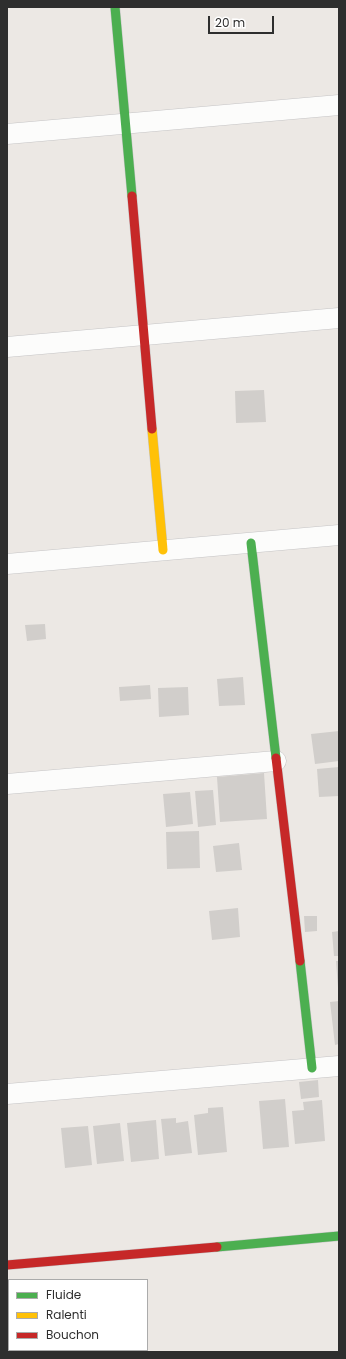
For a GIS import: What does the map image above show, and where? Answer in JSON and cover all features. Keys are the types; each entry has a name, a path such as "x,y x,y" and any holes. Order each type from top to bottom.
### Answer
{"street":[{"path":"115,7 163,550"},
{"path":"7,134 339,105"},
{"path":"7,347 339,318"},
{"path":"7,564 339,535"},
{"path":"251,543 312,1068"},
{"path":"7,784 276,761"},
{"path":"7,1094 339,1066"},
{"path":"7,1265 339,1236"}],"building":[{"path":"264,390 266,422 236,423 235,391"},
{"path":"45,624 46,639 27,641 25,625"},
{"path":"243,677 245,705 219,706 217,679"},
{"path":"150,685 151,699 120,701 119,687"},
{"path":"188,687 189,715 159,717 158,688"},
{"path":"339,731 339,761 315,764 311,734"},
{"path":"339,767 339,796 319,797 317,769"},
{"path":"264,773 267,819 220,822 217,777"},
{"path":"213,790 216,825 198,827 195,791"},
{"path":"190,792 193,824 166,827 163,794"},
{"path":"199,831 200,868 167,869 166,832"},
{"path":"239,843 242,870 216,872 213,846"},
{"path":"238,908 240,937 212,940 209,911"},
{"path":"304,916 317,916 317,931 305,932"},
{"path":"339,931 339,956 334,956 332,932"},
{"path":"336,961 339,961 339,988 338,988"},
{"path":"339,1001 339,1044 335,1045 330,1002"},
{"path":"318,1080 319,1097 301,1099 299,1082"},
{"path":"285,1099 289,1147 263,1149 259,1101"},
{"path":"322,1100 325,1141 295,1144 292,1111 304,1110 303,1102"},
{"path":"223,1107 227,1152 198,1155 194,1115 208,1113 208,1108"},
{"path":"176,1118 176,1123 188,1121 192,1153 165,1156 161,1119"},
{"path":"156,1120 159,1159 131,1162 127,1123"},
{"path":"120,1123 124,1161 97,1164 93,1126"},
{"path":"88,1126 92,1165 65,1168 61,1128"}],"traffic: fast":[{"path":"115,7 132,196"},
{"path":"251,543 276,758"},
{"path":"300,961 312,1068"},
{"path":"217,1247 339,1236"}],"traffic: slow":[{"path":"152,429 163,550"}],"traffic: jam":[{"path":"132,196 152,429"},
{"path":"276,758 300,961"},
{"path":"7,1265 217,1247"}]}
